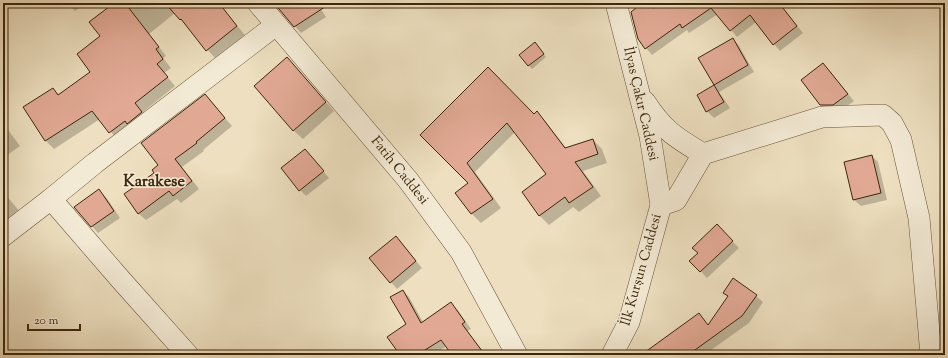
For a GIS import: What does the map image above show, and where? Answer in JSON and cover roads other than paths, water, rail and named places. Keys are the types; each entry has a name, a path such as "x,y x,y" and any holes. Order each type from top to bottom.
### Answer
{"street":[{"name":"Fatih Caddesi","path":"258,3 408,180 462,252 517,355"},
{"name":"İlyas Çakır Caddesi","path":"616,3 650,136 661,205"},
{"path":"3,236 95,163 276,25"},
{"path":"639,93 666,130 704,154"},
{"path":"661,205 676,200 704,154 822,117 884,115 892,122 901,140 919,218 931,355"},
{"path":"51,199 188,355"},
{"name":"İlk Kurşun Caddesi","path":"612,355 629,322 661,205"}],"district":[{"name":"Karakese","path":"154,182"}]}
